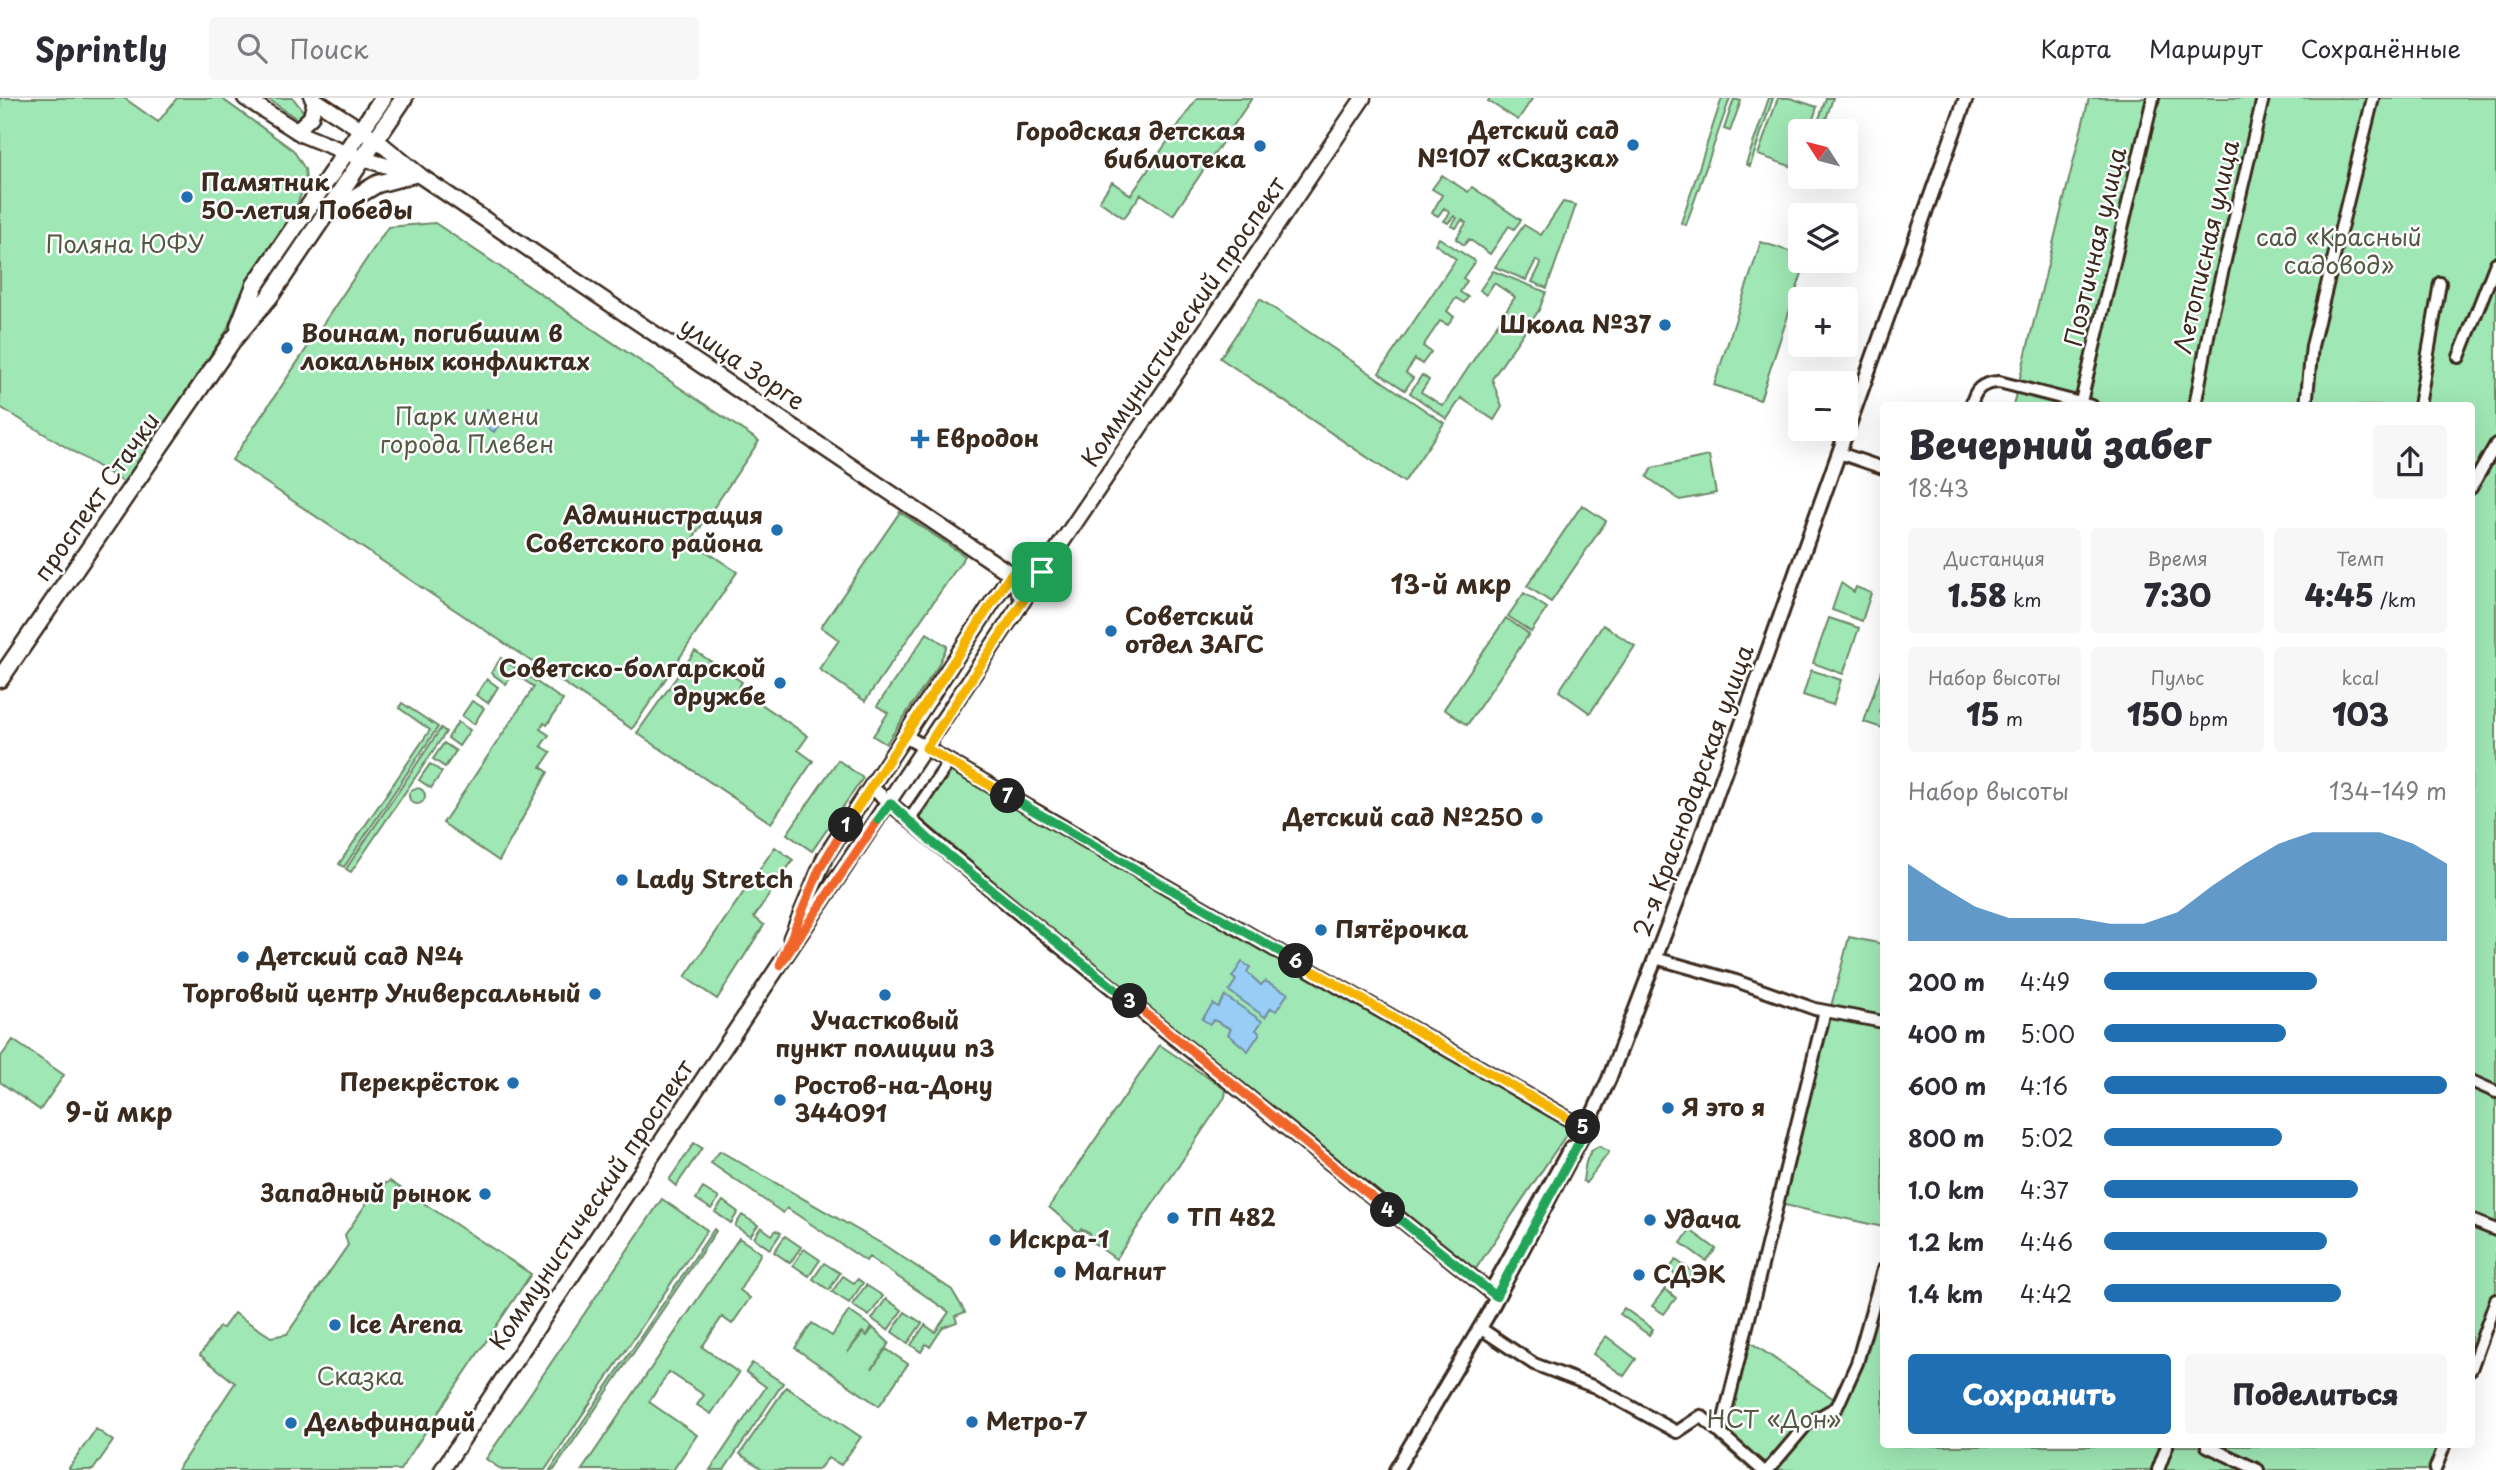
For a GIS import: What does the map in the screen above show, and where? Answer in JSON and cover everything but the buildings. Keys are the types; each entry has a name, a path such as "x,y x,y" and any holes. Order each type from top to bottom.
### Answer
{"main road":[{"name":"улица Зорге","path":"245,98 296,131 360,158 418,176"},
{"name":"проспект Стачки","path":"0,680 232,341 270,296 360,158 383,98"},
{"name":"проспект Стачки","path":"232,341 255,285 344,152 368,134 404,98"},
{"name":"Коммунистический проспект","path":"442,1470 1042,572 1363,98"},
{"name":"улица Зорге","path":"314,99 368,134 418,176 1011,574"},
{"path":"296,131 311,117 314,99"},
{"path":"320,219 377,184 418,176"},
{"path":"1023,601 1011,574 1042,572"},
{"name":"Коммунистический проспект","path":"780,965 822,863 1011,574"}],"street":[{"name":"2-я Краснодарская улица","path":"1396,1470 1480,1328 1493,1294 1583,1128 1655,958 1697,849 1966,98"},
{"name":"Поэтичная улица","path":"2081,402 2153,98"},
{"name":"Летописная улица","path":"2196,402 2211,320 2263,98"},
{"path":"2306,402 2312,346 2373,98"},
{"path":"2459,357 2496,264"},
{"path":"2419,402 2440,283"},
{"path":"1971,402 1974,391 1986,383 1999,382 2069,402"},
{"path":"2475,481 2496,444"},
{"path":"1839,453 1880,467"},
{"path":"905,736 1583,1128"},
{"path":"909,820 948,762"},
{"path":"871,787 1329,1164 1493,1294"},
{"path":"1655,958 1825,1011 1880,1021"},
{"path":"1721,1431 1825,1011"},
{"path":"2475,1083 2496,1092"},
{"path":"2475,1222 2496,1230"},
{"path":"1769,1470 1807,1424 1837,1407 1857,1363 1880,1281"},
{"path":"2476,1336 2496,1300"},
{"path":"1480,1328 1534,1364 1595,1387 1677,1432 1701,1416 1762,1470"},
{"path":"2158,1470 2166,1448"},
{"path":"2211,1448 2258,1470"},
{"path":"2435,1470 2443,1448"}],"green space":[{"name":"Поляна ЮФУ","path":"0,98 124,98 158,122 177,98 221,98 293,150 305,169 306,180 296,208 239,297 227,330 125,483 0,407"},
{"path":"267,98 293,98 306,115 302,120 297,119"},
{"path":"1197,98 1252,98 1173,215 1141,194 1124,218 1099,201 1112,182 1131,195"},
{"path":"1490,98 1532,99 1518,120 1488,101"},
{"path":"1722,98 1730,98 1686,225 1681,223"},
{"path":"1769,98 1773,98 1750,166 1746,164"},
{"path":"1778,98 1790,98 1817,107 1813,119 1788,119 1788,165 1758,155"},
{"path":"1826,98 1833,98 1826,119 1819,119"},
{"name":"сад «Красный садовод»","path":"2089,98 2496,98 2496,1089 2475,1080 2475,402 2014,402"},
{"path":"1734,99 1741,101 1730,131 1724,129"},
{"path":"1442,175 1468,192 1472,187 1521,220 1514,229 1509,226 1490,254 1469,239 1464,245 1456,239 1466,223 1462,220 1456,228 1451,226 1457,218 1454,216 1448,223 1444,221 1450,213 1444,208 1438,216 1432,213 1442,195 1432,189"},
{"path":"1563,202 1576,205 1547,288 1532,282 1541,264 1536,260 1526,280 1495,267 1524,225 1541,235"},
{"name":"Парк имени города Плевен","path":"435,223 759,441 691,541 737,572 632,729 232,460 388,227"},
{"path":"1439,238 1475,261 1463,278 1467,281 1460,292 1468,297 1464,303 1456,298 1447,311 1454,317 1448,325 1440,321 1423,346 1431,352 1422,364 1415,359 1406,373 1413,378 1405,390 1379,373 1456,259 1435,244"},
{"path":"1761,242 1788,251 1788,273 1802,273 1797,287 1788,287 1788,315 1760,400 1714,385"},
{"path":"1493,271 1546,292 1539,310 1492,379 1502,407 1494,420 1461,398 1447,419 1410,393 1422,375 1429,380 1421,392 1443,406 1515,297 1494,283 1486,295 1480,290"},
{"path":"1260,299 1444,423 1404,482 1220,358"},
{"path":"1709,456 1716,493 1680,500 1647,477 1652,468"},
{"path":"1582,505 1606,521 1551,602 1527,586"},
{"path":"900,512 965,556 865,701 819,669 839,640 821,627"},
{"path":"1841,583 1854,592 1856,587 1871,593 1862,621 1832,610"},
{"path":"1524,593 1547,608 1531,632 1508,616"},
{"path":"1506,618 1529,634 1467,725 1444,709"},
{"path":"1829,618 1859,628 1843,674 1813,663"},
{"path":"1603,625 1635,646 1590,713 1559,691"},
{"path":"927,633 947,646 938,666 886,744 873,736 888,713 877,706"},
{"path":"695,651 742,682 738,688 808,736 798,750 813,761 771,823 637,733"},
{"path":"501,658 563,700 547,725 544,723 540,729 549,735 541,746 551,752 541,767 548,772 499,861 443,823 534,687 514,673 506,684 491,673"},
{"path":"1811,670 1841,680 1833,705 1803,695"},
{"path":"1880,674 1880,727 1864,722"},
{"path":"487,679 498,687 488,703 476,695"},
{"path":"472,701 484,708 474,724 462,716"},
{"path":"402,703 438,727 344,867 339,864 430,730 399,708"},
{"path":"458,722 470,730 459,746 448,738"},
{"path":"441,728 446,732 351,872 346,869"},
{"path":"444,743 456,751 445,767 433,759"},
{"path":"838,760 863,778 812,851 787,834"},
{"path":"430,764 442,772 431,788 419,780"},
{"path":"953,769 1572,1126 1475,1270 924,825 920,819"},
{"path":"414,788 420,788 425,796 423,802 414,804 409,799 409,793"},
{"path":"775,847 793,860 754,917 764,925 717,999 685,977"},
{"path":"1849,937 1880,943 1880,1226 1780,1204"},
{"path":"13,1040 64,1075 40,1110 0,1082 0,1058"},
{"path":"1160,1045 1226,1090 1225,1097 1116,1259 1088,1239 1090,1234 1081,1229 1078,1232 1049,1207"},
{"path":"2475,1085 2496,1095 2496,1290 2475,1347"},
{"path":"694,1143 702,1148 676,1186 669,1180"},
{"path":"1599,1146 1609,1152 1586,1183 1583,1181 1586,1160 1594,1148"},
{"path":"720,1151 884,1245 952,1290 965,1312 955,1316 957,1322 943,1327 930,1347 926,1344 921,1352 911,1345 925,1325 935,1332 949,1312 869,1257 866,1261 787,1208 783,1213 711,1163"},
{"name":"Сказка","path":"390,1181 531,1274 400,1470 177,1470 235,1383 200,1355 219,1327 223,1328 234,1313 271,1337 287,1334 348,1245 345,1235 377,1188"},
{"path":"703,1188 719,1198 711,1209 696,1199"},
{"path":"662,1199 707,1230 545,1470 502,1470 486,1459"},
{"path":"723,1201 738,1212 731,1223 715,1212"},
{"path":"742,1215 758,1225 750,1236 735,1226"},
{"path":"761,1227 772,1235 776,1230 781,1233 770,1249 754,1238"},
{"path":"714,1229 716,1231 554,1470 550,1470"},
{"path":"1690,1230 1716,1249 1706,1261 1681,1243"},
{"path":"785,1236 801,1247 790,1263 774,1252"},
{"path":"739,1238 761,1253 740,1290 750,1298 732,1324 722,1317 702,1347 739,1373 711,1414 697,1405 704,1395 669,1372 649,1402 697,1435 673,1470 582,1470"},
{"path":"804,1249 820,1260 809,1276 793,1265"},
{"path":"1676,1260 1694,1273 1686,1284 1669,1269"},
{"path":"824,1263 840,1273 829,1290 813,1279"},
{"path":"843,1276 854,1283 858,1279 863,1283 849,1303 832,1292"},
{"path":"866,1285 883,1296 869,1316 852,1305"},
{"path":"1665,1289 1676,1298 1664,1314 1652,1306"},
{"name":"НСТ «Дон»","path":"1880,1296 1880,1448 2440,1448 2433,1470 1751,1470 1717,1441 1741,1336 1843,1405 1870,1341"},
{"path":"886,1299 902,1310 888,1330 872,1319"},
{"path":"1624,1308 1653,1329 1649,1335 1620,1314"},
{"path":"849,1311 872,1327 867,1335 862,1332 848,1352 863,1333 867,1336 873,1328 889,1343 872,1369 886,1349 908,1364 879,1406 795,1348 812,1323 832,1336"},
{"path":"905,1312 922,1323 908,1343 892,1332"},
{"path":"1606,1336 1636,1359 1624,1376 1593,1354"},
{"path":"752,1363 783,1383 724,1470 710,1470 766,1387 746,1372"},
{"path":"786,1387 861,1437 841,1465 828,1458 818,1470 764,1470 740,1454"},
{"path":"96,1429 113,1441 93,1470 71,1470 69,1468"}],"water":[{"path":"487,409 502,419 494,432 479,421"},
{"path":"1242,962 1250,967 1247,972 1261,985 1265,981 1288,993 1276,1011 1271,1008 1265,1017 1229,991 1236,980 1232,977"},
{"path":"1225,996 1262,1021 1256,1030 1260,1033 1248,1051 1228,1034 1231,1029 1214,1020 1210,1024 1202,1019 1213,1004 1218,1007"}],"place":[{"name":"Детский сад №107 «Сказка»","path":"1633,145"},
{"name":"Городская детская библиотека","path":"1260,146"},
{"name":"Памятник 50-летия Победы","path":"187,197"},
{"name":"Школа №37","path":"1665,325"},
{"name":"Воинам, погибшим в локальных конфликтах","path":"287,348"},
{"name":"Евродон","path":"920,439"},
{"name":"Администрация Советского района","path":"777,530"},
{"name":"Советский отдел ЗАГС","path":"1111,631"},
{"name":"Советско-болгарской дружбе","path":"780,683"},
{"name":"Детский сад №250","path":"1537,818"},
{"name":"Lady Stretch","path":"622,880"},
{"name":"Пятёрочка","path":"1321,930"},
{"name":"Детский сад №4","path":"243,957"},
{"name":"Торговый центр Универсальный","path":"595,994"},
{"name":"Участковый пункт полиции n3","path":"885,995"},
{"name":"Перекрёсток","path":"513,1083"},
{"name":"Ростов-на-Дону 344091","path":"780,1100"},
{"name":"Я это я","path":"1668,1108"},
{"name":"Западный рынок","path":"485,1194"},
{"name":"ТП 482","path":"1173,1218"},
{"name":"Удача","path":"1650,1220"},
{"name":"Искра-1","path":"995,1240"},
{"name":"Магнит","path":"1060,1272"},
{"name":"СДЭК","path":"1639,1275"},
{"name":"Ice Arena","path":"335,1325"},
{"name":"Метро-7","path":"972,1422"},
{"name":"Дельфинарий","path":"291,1423"}],"district":[{"name":"13-й мкр","path":"1451,585"},
{"name":"9-й мкр","path":"119,1113"}],"route":[{"path":"1042,572 926,748 1586,1129 1496,1296 1014,909 931,841 890,803 780,965 825,857 1011,574 1042,572"}]}
